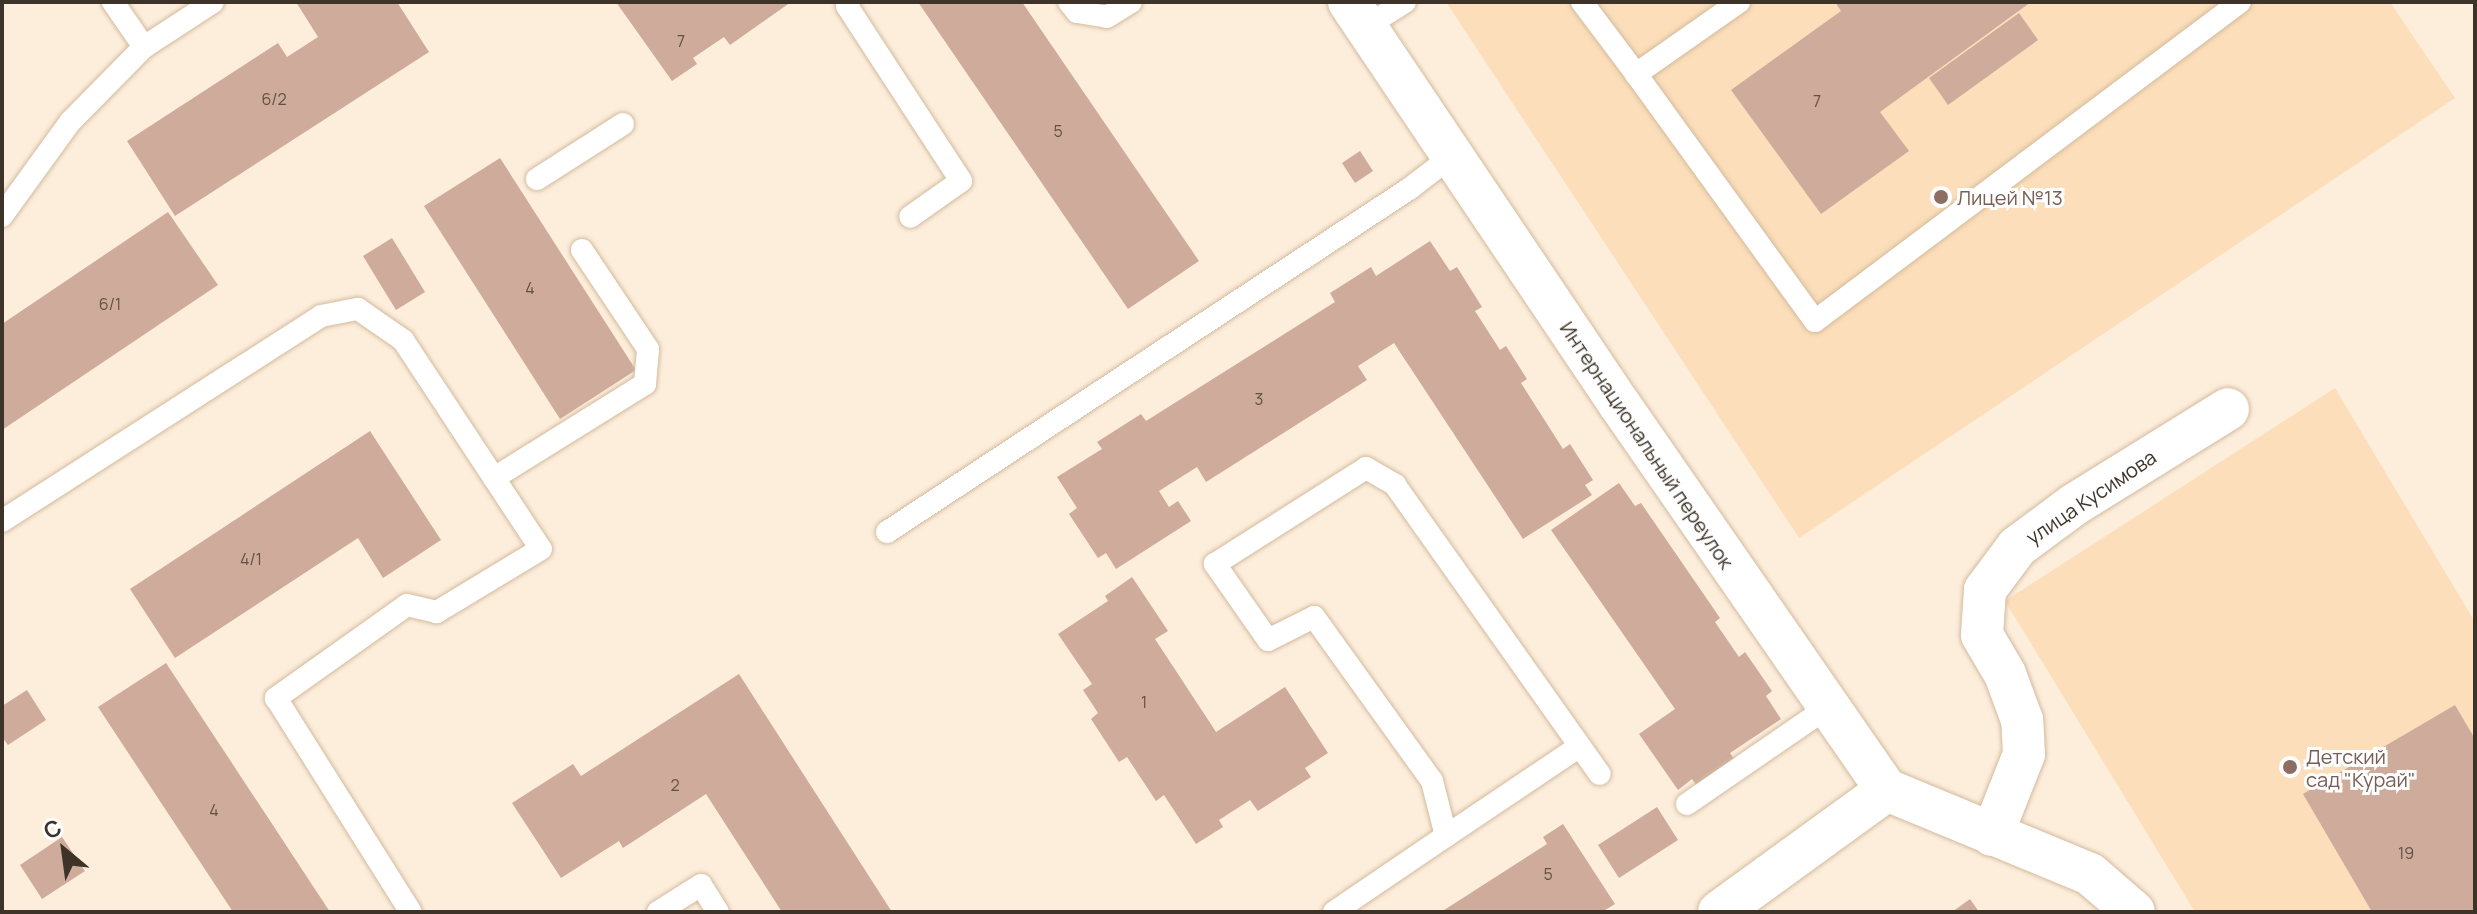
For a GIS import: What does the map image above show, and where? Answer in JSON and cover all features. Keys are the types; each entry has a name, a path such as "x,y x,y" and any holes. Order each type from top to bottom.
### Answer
{"street":[{"name":"Интернациональный переулок","path":"1357,14 1887,790"},
{"name":"улица Кусимова","path":"1992,835 2024,754 2022,720 2005,674 1982,635 1985,590 2017,547 2075,504 2228,409"},
{"path":"1719,912 1887,790 2090,874 2134,912"}],"lane":[{"path":"113,2 144,47"},
{"path":"2,216 70,122 144,47 213,2"},
{"path":"849,2 847,6 961,181 910,217"},
{"path":"1069,2 1077,12 1107,17 1131,2"},
{"path":"1357,14 1405,2"},
{"path":"1582,2 1815,321 2240,2"},
{"path":"1636,74 1739,2"},
{"path":"537,179 623,124"},
{"path":"887,532 1409,189 1452,156"},
{"path":"494,478 645,384 648,349 582,250"},
{"path":"2,521 321,316 358,309 403,340 541,549 437,612 407,605 276,698 411,912"},
{"path":"1446,836 1432,781 1314,617 1268,640 1215,564 1366,468 1395,485 1600,774"},
{"path":"1687,804 1828,707"},
{"path":"1334,912 1580,746"},
{"path":"658,912 701,885 718,912"}],"shaded area":[{"name":"Лицей №13","path":"1446,2 2390,2 2455,98 1799,538"},
{"name":"Детский сад \"Курай\"","path":"2335,388 2475,622 2475,912 2195,912 2005,601"}],"building":[{"path":"296,2 397,2 429,52 175,216 127,141 278,43 287,57 318,37"},
{"path":"616,2 791,2 730,45 724,37 693,58 697,64 672,81"},
{"path":"918,2 1022,2 1199,261 1128,309"},
{"path":"1835,2 2031,2 1880,112 1909,151 1821,214 1731,90 1841,11"},
{"path":"2019,13 2038,40 1948,105 1929,78"},
{"path":"1360,151 1373,171 1355,183 1342,163"},
{"path":"500,158 636,370 560,419 424,206"},
{"path":"168,212 218,285 2,430 2,324"},
{"path":"392,238 425,292 396,310 363,256"},
{"path":"1430,241 1450,271 1457,267 1482,307 1475,311 1500,350 1506,346 1527,379 1521,383 1563,449 1570,444 1593,480 1585,485 1592,495 1523,539 1394,343 1358,366 1367,380 1206,482 1197,467 1159,491 1169,507 1178,501 1191,521 1116,569 1106,553 1098,558 1069,514 1077,508 1057,477 1102,449 1097,442 1141,414 1146,421 1335,302 1330,293 1371,267 1376,276"},
{"path":"370,431 441,540 383,578 358,538 175,658 130,589"},
{"path":"1619,483 1635,506 1641,503 1720,618 1715,622 1739,657 1745,652 1772,691 1766,696 1781,719 1730,753 1735,760 1697,786 1692,779 1678,790 1639,734 1675,709 1551,530"},
{"path":"1132,577 1168,631 1155,639 1216,732 1285,687 1328,753 1305,768 1311,777 1258,811 1250,800 1219,820 1223,827 1196,844 1164,795 1156,801 1127,757 1119,762 1091,719 1098,713 1083,690 1092,684 1058,634 1108,601 1105,596"},
{"path":"166,663 330,912 233,912 98,707"},
{"path":"739,674 892,912 782,912 706,794 623,848 619,841 561,878 512,803 573,764 581,776"},
{"path":"27,690 46,720 8,745 2,737 2,706"},
{"path":"2455,705 2475,739 2475,912 2372,912 2303,794"},
{"path":"1657,807 1678,840 1619,878 1598,845"},
{"path":"1563,824 1615,904 1602,912 1441,912 1547,844 1543,837"},
{"path":"62,837 85,871 42,899 20,865"},
{"path":"1970,899 1979,912 1952,912"}],"place":[{"name":"Лицей №13","path":"1941,197"},
{"name":"Детский сад \"Курай\"","path":"2290,767"}]}
